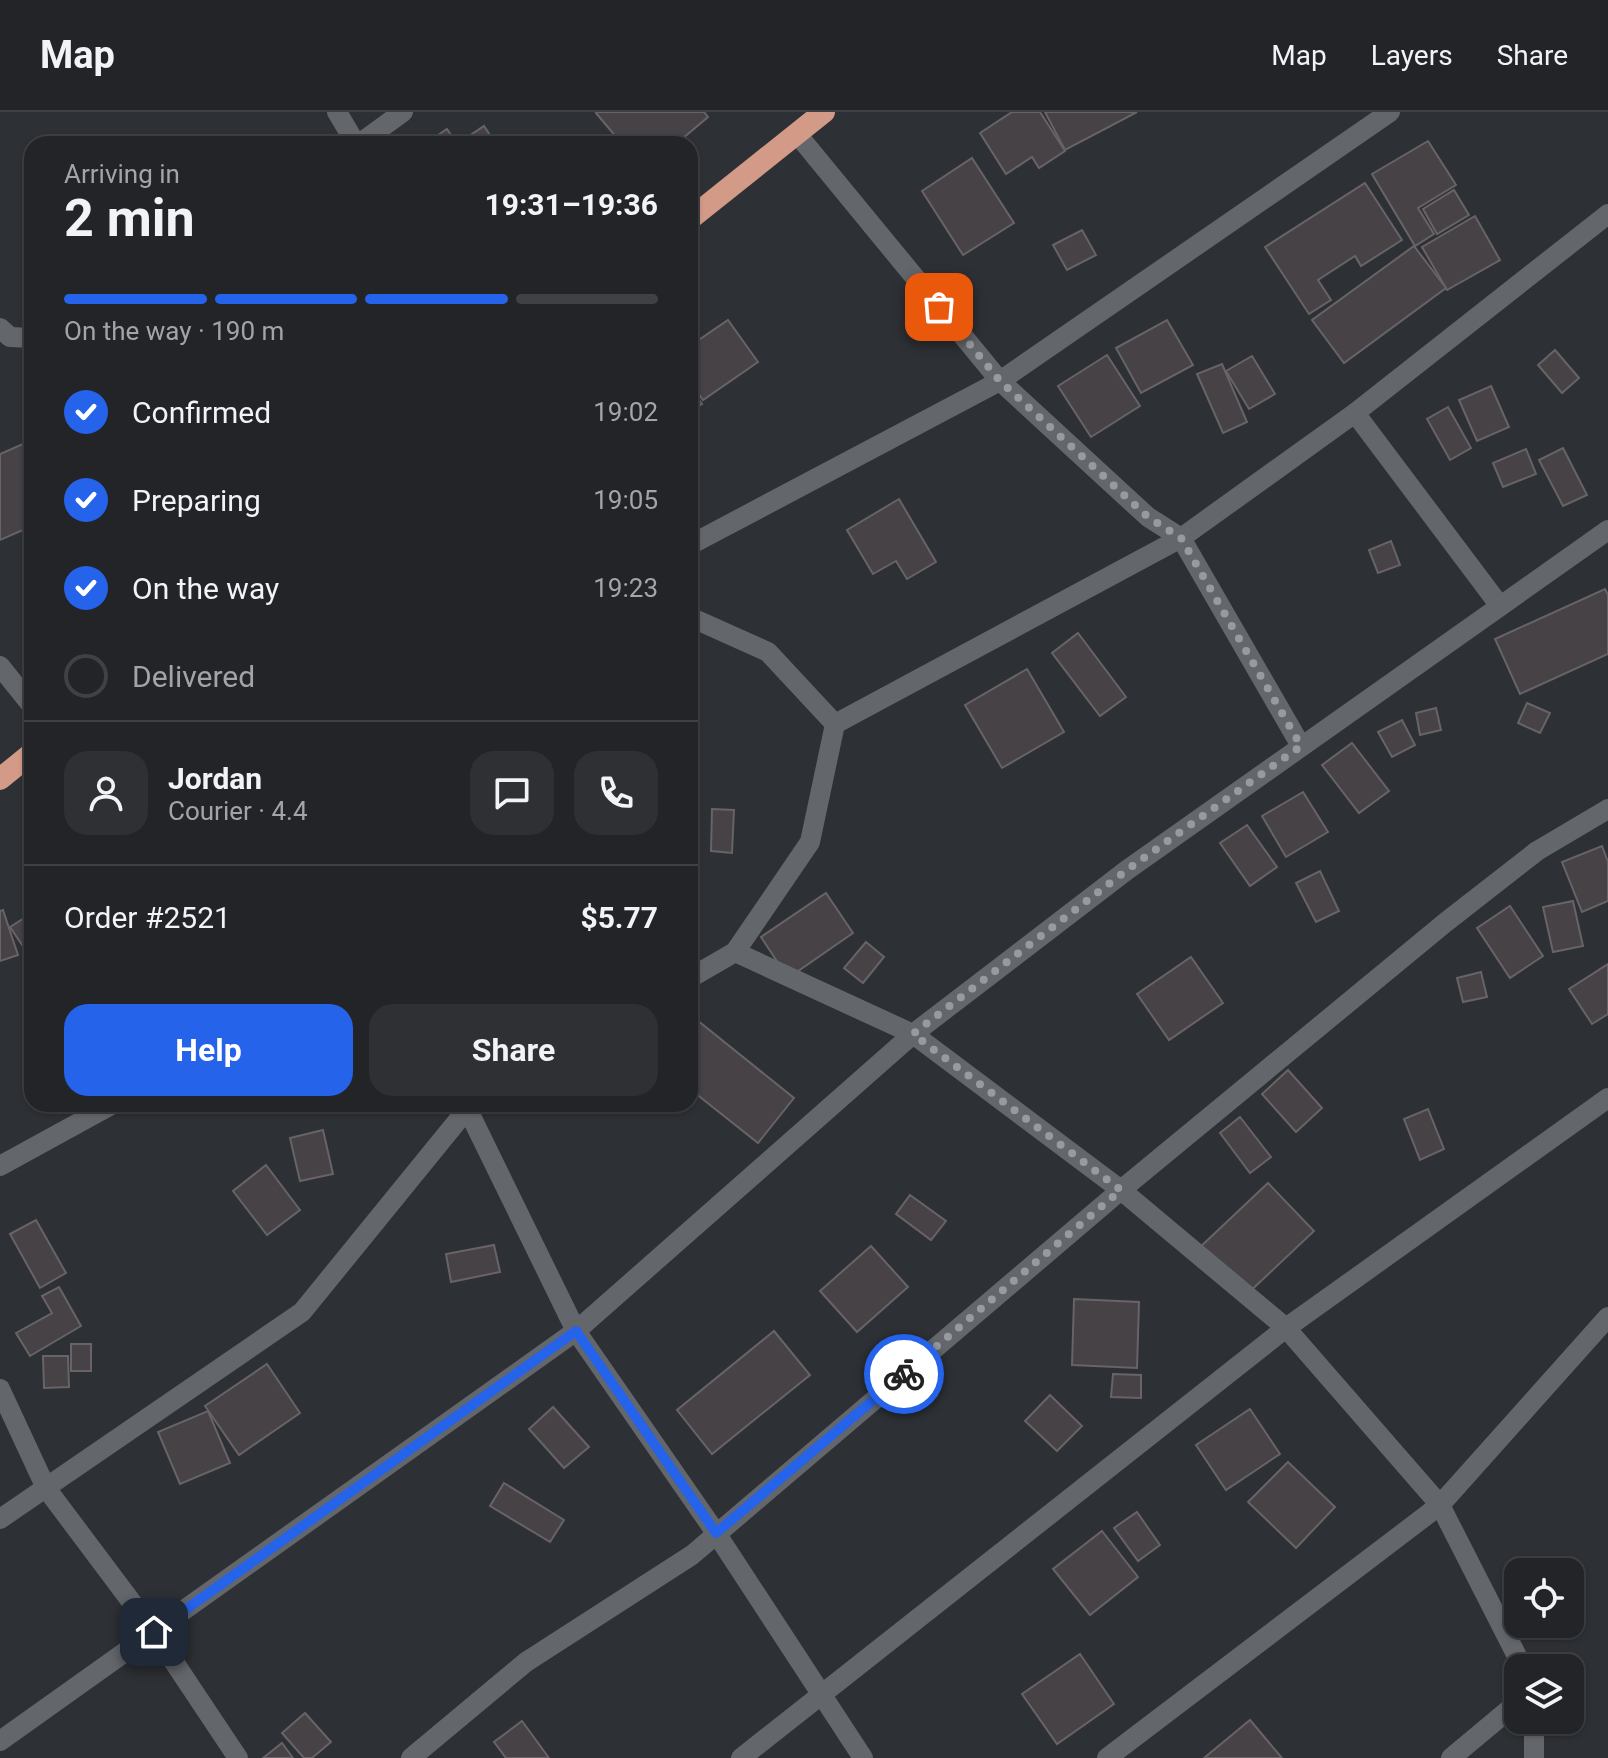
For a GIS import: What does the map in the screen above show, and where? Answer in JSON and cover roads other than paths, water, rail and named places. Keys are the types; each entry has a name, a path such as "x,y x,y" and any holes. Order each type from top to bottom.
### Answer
{"highway":[{"path":"698,213 824,112"},
{"path":"0,779 24,760"}],"street":[{"path":"337,112 353,136"},
{"path":"369,136 403,112"},
{"path":"698,541 1000,381 1390,112"},
{"path":"797,134 1000,381 1148,517 1181,538 1301,746"},
{"path":"698,973 735,952 810,842 835,724 1181,538 1355,413 1608,214"},
{"path":"0,328 10,337 24,338"},
{"path":"1355,413 1500,606"},
{"path":"0,1741 576,1331 913,1034 1127,870 1608,530"},
{"path":"698,621 768,652 835,724"},
{"path":"0,666 24,696"},
{"path":"411,1758 526,1662 692,1555 1121,1190 1446,922 1537,851 1608,809"},
{"path":"735,952 913,1034 1121,1190 1286,1328 1440,1505 1516,1654"},
{"path":"741,1758 1286,1328 1608,1098"},
{"path":"0,1166 98,1112"},
{"path":"0,1519 302,1312 463,1112"},
{"path":"472,1112 576,1331 716,1533 863,1758"},
{"path":"1107,1758 1440,1505 1608,1317"},
{"path":"0,1389 46,1488 154,1632 238,1758"},
{"path":"1451,1758 1504,1714"},
{"path":"1534,1734 1534,1758"}]}
